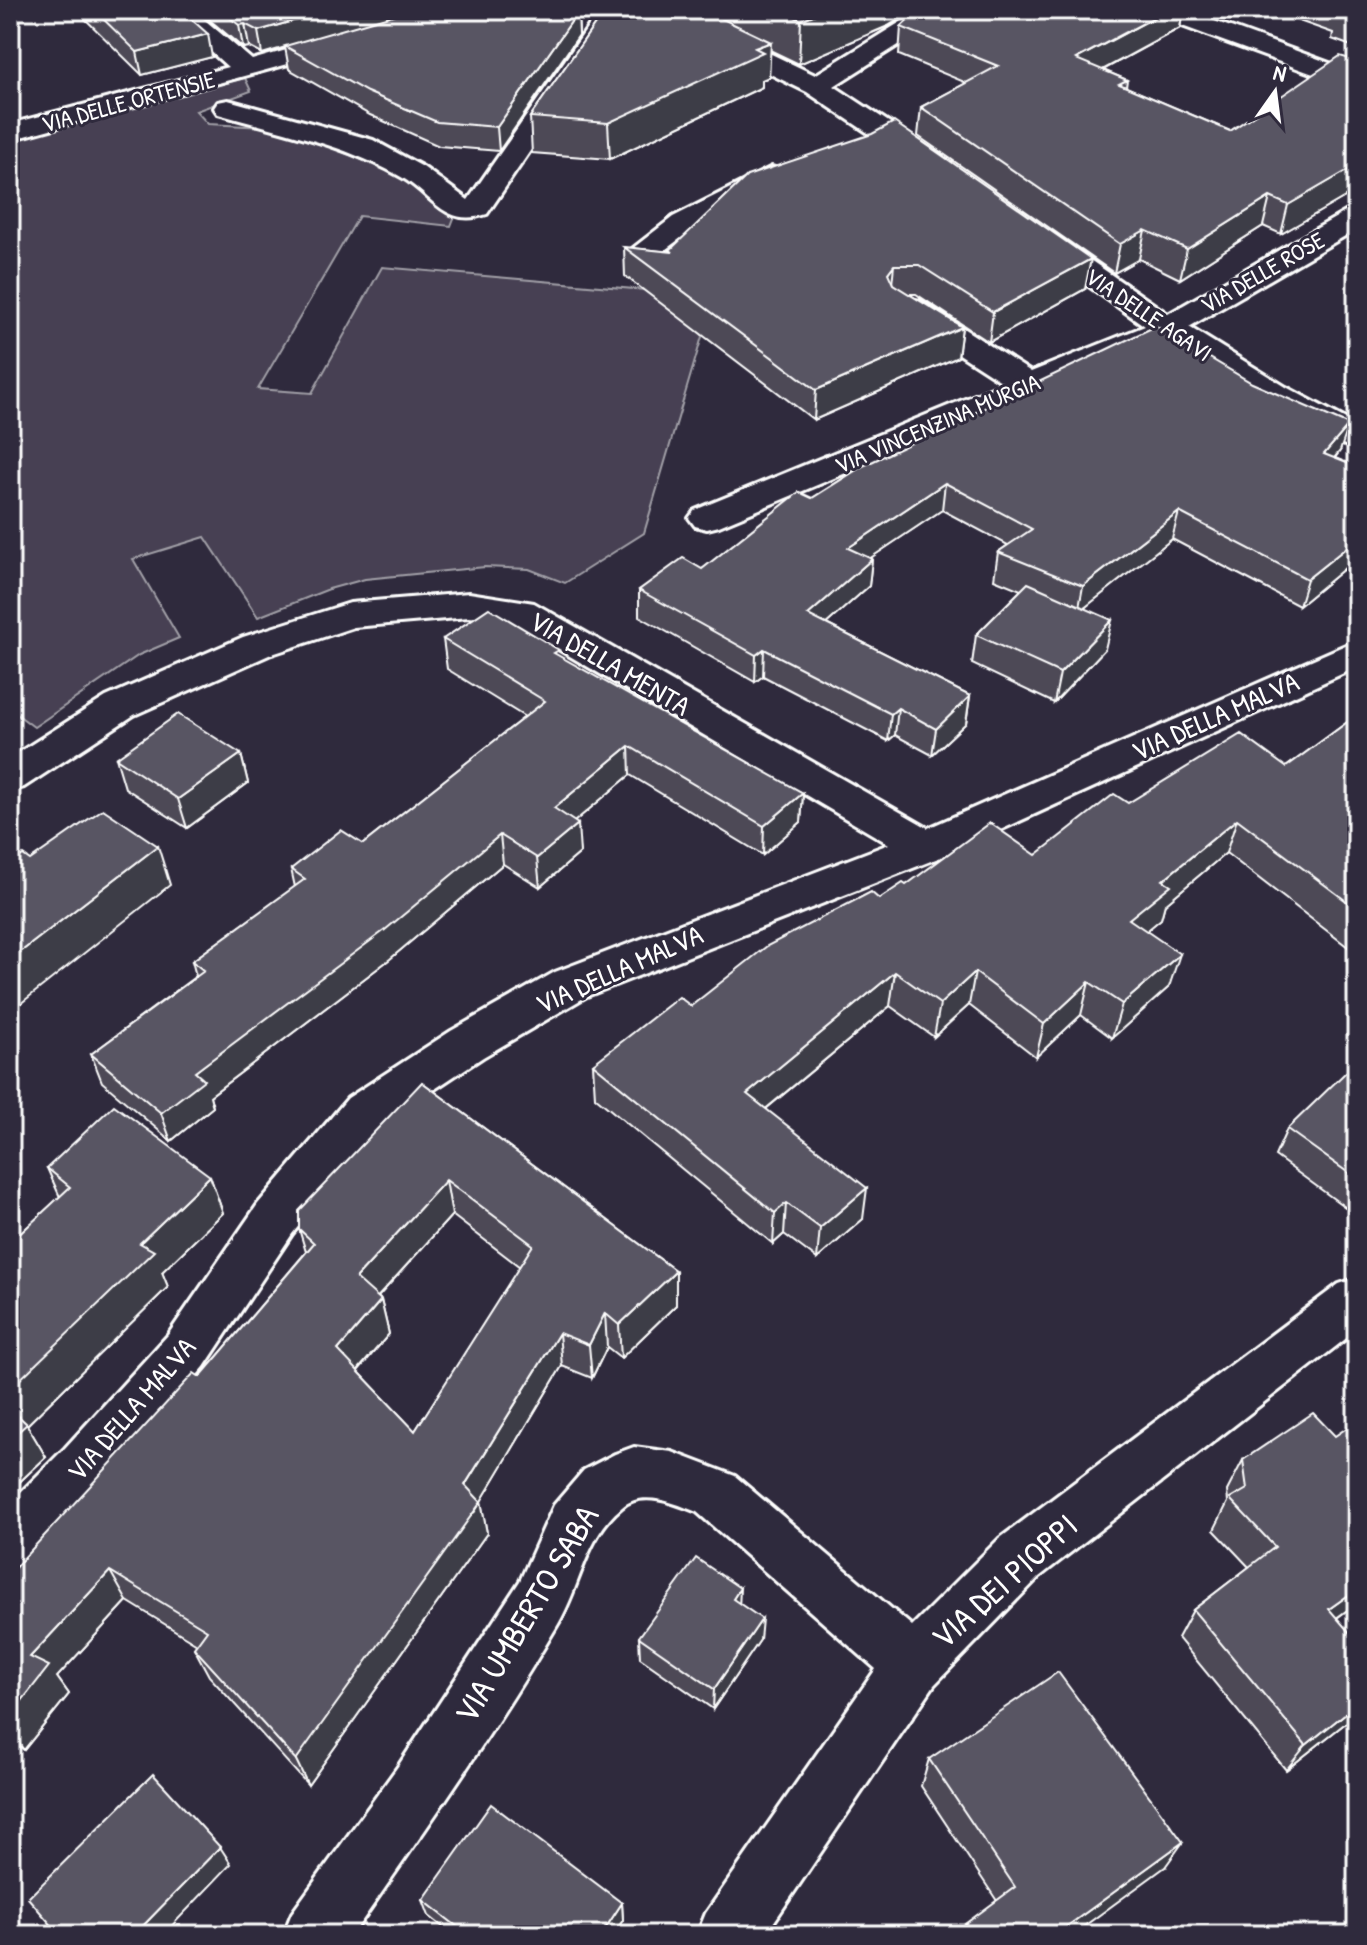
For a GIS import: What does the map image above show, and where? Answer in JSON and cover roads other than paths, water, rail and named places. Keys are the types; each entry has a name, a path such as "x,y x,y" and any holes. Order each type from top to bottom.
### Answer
{"street":[{"name":"VIA DELLE ORTENSIE","path":"178,10 247,70"},
{"path":"228,108 363,146 372,154 418,176 452,205 468,211 477,208 613,10"},
{"path":"659,10 816,86 954,178"},
{"path":"816,86 937,10"},
{"path":"1161,10 1357,82"},
{"name":"VIA DELLE ORTENSIE","path":"10,132 247,70 372,33"},
{"path":"848,144 886,130"},
{"path":"643,252 683,223 797,165"},
{"name":"VIA DELLE ROSE","path":"1166,328 1357,217"},
{"name":"VIA DELLE AGAVI","path":"1016,222 1166,328 1251,382 1357,438"},
{"path":"903,304 1029,385"},
{"name":"VIA VINCENZINA MURGIA","path":"707,518 1166,328"},
{"name":"VIA DELLA MENTA","path":"10,777 120,706 256,646 350,615 469,605 521,611 926,846"},
{"name":"VIA DELLA MALVA","path":"10,1541 84,1466 186,1351 275,1219 365,1111 467,1044 571,984 926,846 1357,652"},
{"name":"VIA DEI PIOPPI","path":"728,1935 822,1794 914,1665 1019,1558 1357,1300"},
{"name":"VIA UMBERTO SABA","path":"314,1935 420,1786 540,1601 573,1523 603,1488 634,1472 672,1477 716,1494 914,1665"}]}
